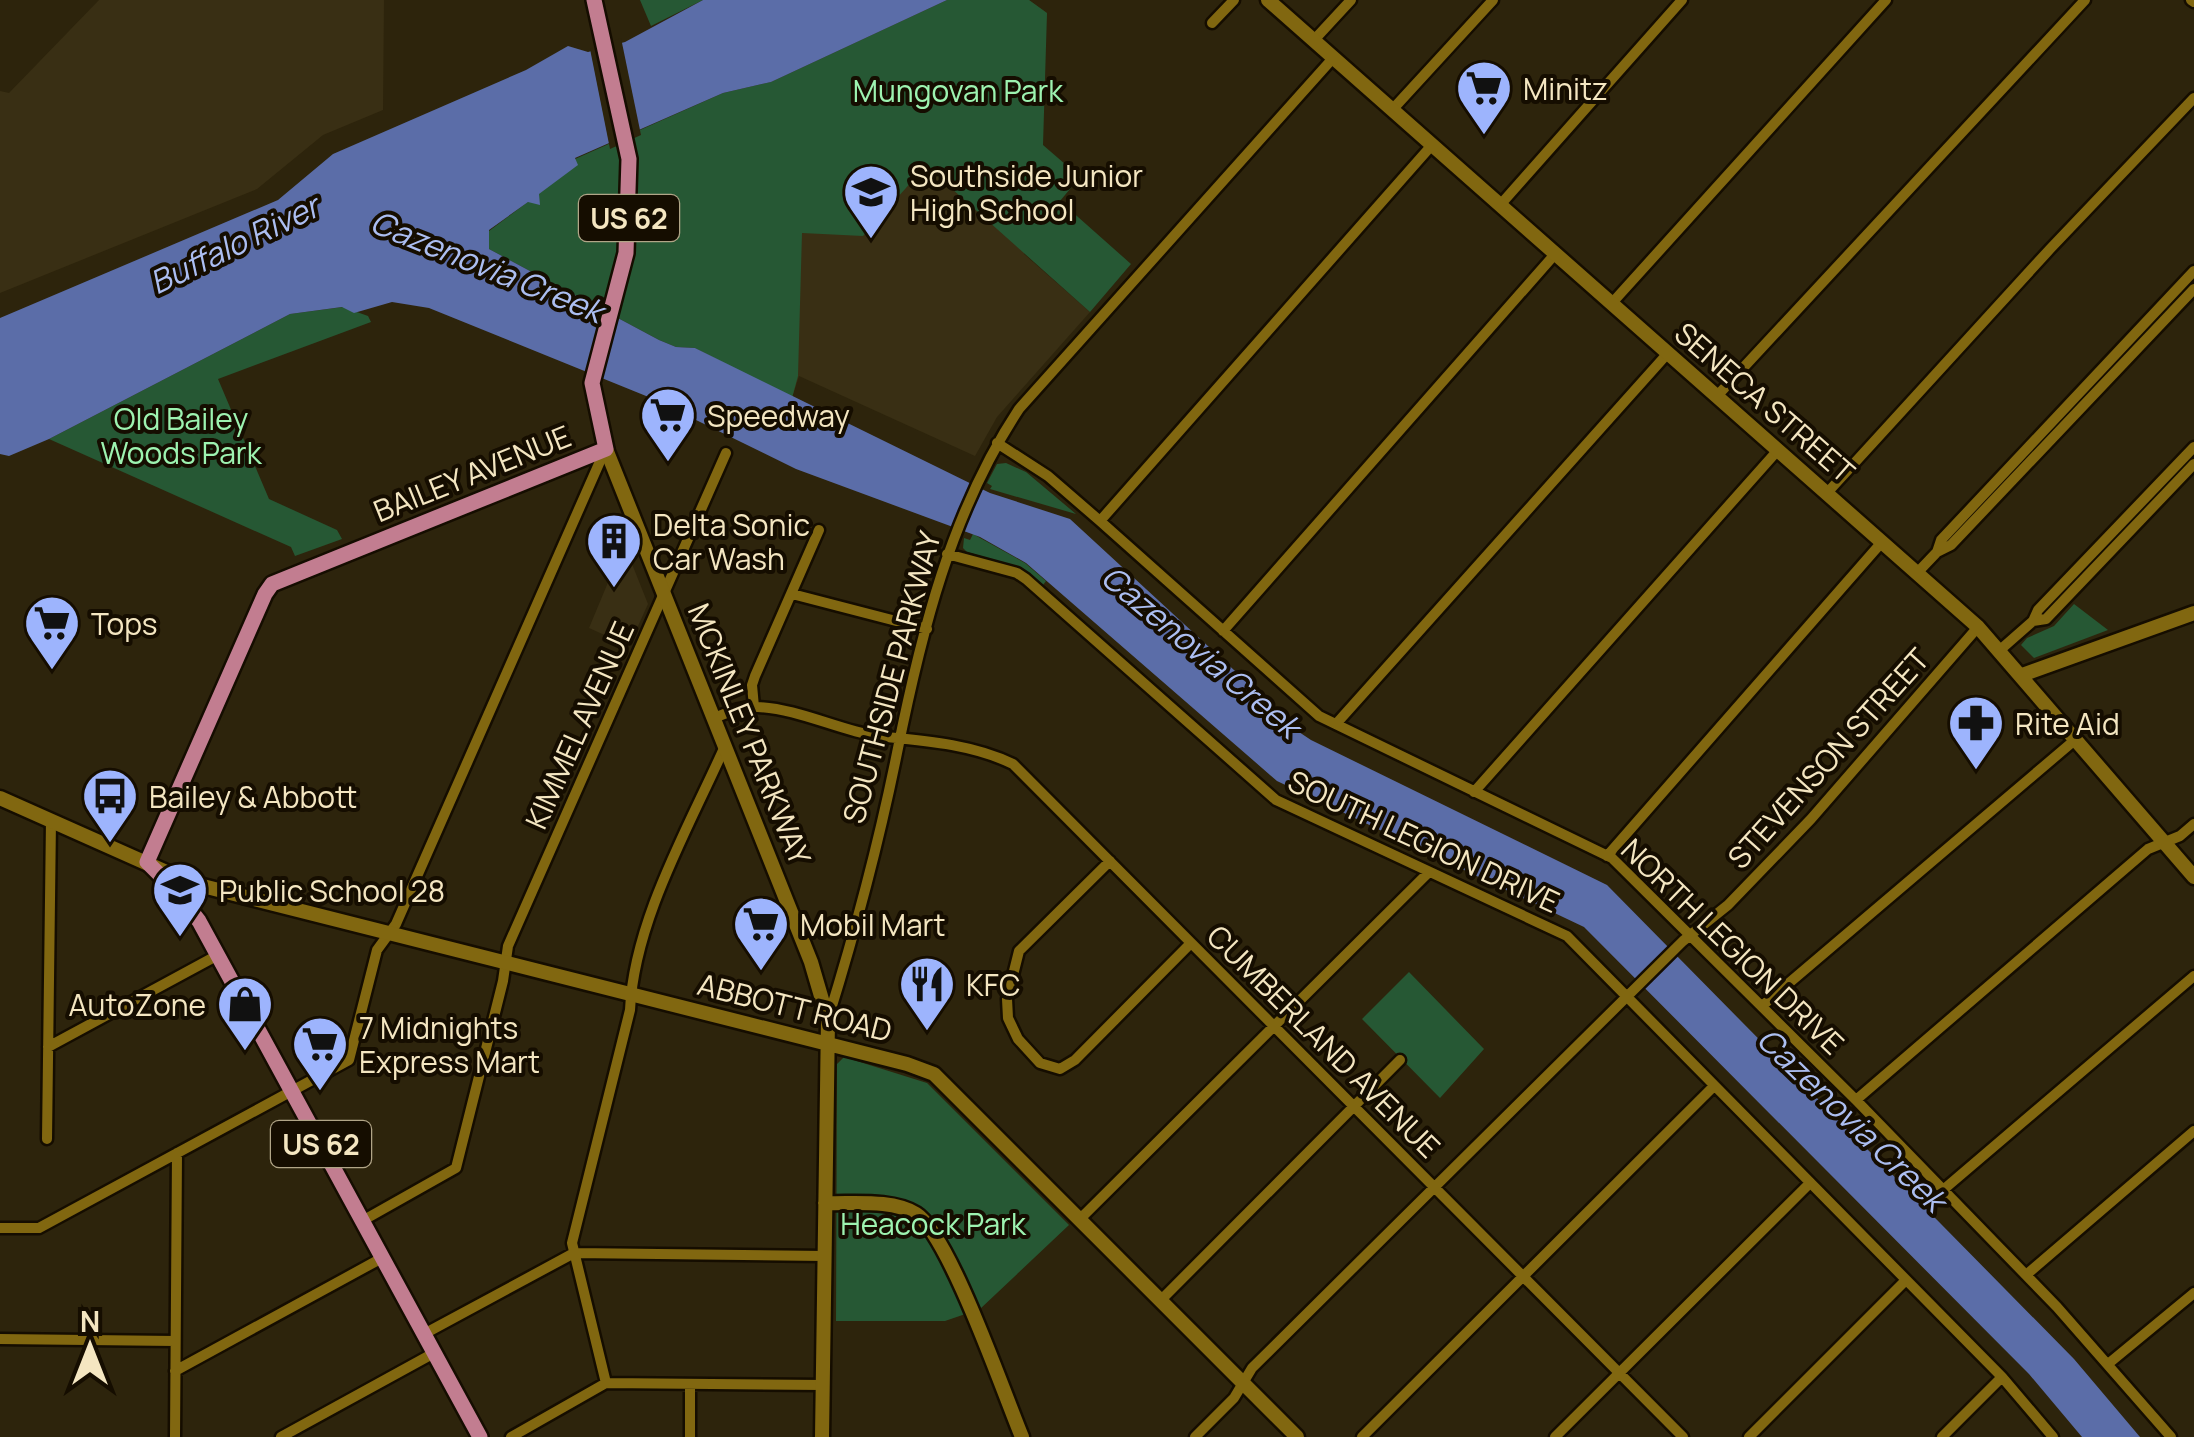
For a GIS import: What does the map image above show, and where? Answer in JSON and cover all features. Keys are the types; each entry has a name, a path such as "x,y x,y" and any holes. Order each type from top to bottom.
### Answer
{"main road":[{"name":"BAILEY AVENUE","path":"147,862 272,584 606,449 592,383 626,254 629,159 594,0"},
{"name":"US 62","path":"147,862 194,914 218,955 480,1437"}],"street":[{"path":"1212,24 1234,0"},
{"name":"SENECA STREET","path":"1268,0 1978,627 2194,877"},
{"path":"1314,40 1351,0"},
{"path":"1392,110 1494,0"},
{"path":"1500,204 1682,0"},
{"path":"1612,303 1886,0"},
{"path":"1718,396 2085,0"},
{"name":"SOUTHSIDE PARKWAY","path":"828,1020 947,554 996,443 1019,409 1334,57"},
{"path":"1826,493 2194,98"},
{"path":"1100,520 1432,144"},
{"path":"1223,631 1556,253"},
{"path":"1918,573 1937,552 1951,545 2194,270"},
{"path":"2120,358 2194,290"},
{"path":"1336,724 1668,352"},
{"name":"NORTH LEGION DRIVE","path":"996,443 1048,476 1319,716 1607,856 1686,938 1762,1006 2026,1275 2171,1437"},
{"path":"2000,650 2033,621 2046,618 2194,447"},
{"path":"0,1228 39,1228 349,1060 377,950 389,934 606,449"},
{"name":"MCKINLEY PARKWAY","path":"606,449 811,962 828,1020 828,1044"},
{"path":"1474,792 1778,450"},
{"name":"KIMMEL AVENUE","path":"362,1221 456,1168 508,946 726,453"},
{"path":"2123,530 2194,464"},
{"path":"714,718 754,706 752,685 819,530"},
{"path":"1607,856 1882,542"},
{"name":"SOUTH LEGION DRIVE","path":"947,554 1017,573 1026,579 1276,800 1567,936 1629,994 1714,1086 2002,1377 2053,1437"},
{"path":"792,594 926,629"},
{"path":"2022,676 2194,613"},
{"name":"STEVENSON STREET","path":"1195,1437 1234,1398 1252,1368 1686,938 1728,905 1811,818 1978,627"},
{"name":"CUMBERLAND AVENUE","path":"754,706 885,737 900,736 964,748 1013,764 1683,1437"},
{"path":"1762,1006 2076,739"},
{"path":"606,1383 572,1243 630,1010 642,933 725,746"},
{"name":"ABBOTT ROAD","path":"0,798 191,883 934,1074 1298,1437"},
{"path":"47,1139 51,820"},
{"path":"1856,1100 2148,848 2180,836 2194,824"},
{"path":"1110,861 1019,951 1006,999 1008,1018 1018,1039 1040,1063 1060,1068 1075,1060 1192,942"},
{"path":"1080,1219 1429,872"},
{"path":"48,1047 218,955"},
{"path":"1942,1190 2194,976"},
{"path":"822,1437 828,1044"},
{"path":"1161,1300 1400,1060"},
{"path":"1362,1437 1714,1086"},
{"path":"2026,1275 2194,1131"},
{"path":"175,1437 176,1154"},
{"path":"1556,1437 1810,1183"},
{"path":"825,1202 906,1209 932,1227 1022,1437"},
{"path":"424,1334 574,1253 824,1256"},
{"path":"175,1371 382,1258"},
{"path":"1749,1437 1906,1280"},
{"path":"2108,1364 2194,1294"},
{"path":"0,1339 175,1341"},
{"path":"281,1437 434,1352"},
{"path":"1942,1437 2002,1377"},
{"path":"511,1437 606,1383 823,1386"},
{"path":"690,1384 690,1437"}],"shaded area":[{"path":"99,0 384,0 383,110 323,135 257,189 0,293 0,91 9,93"},
{"name":"Southside Junior High School","path":"947,0 1029,0 1047,13 1024,254 1090,312 997,417 975,456 799,376 792,398 771,82"},
{"path":"624,544 648,604 629,646 589,628"}],"green space":[{"path":"640,0 703,0 651,26"},
{"name":"Mungovan Park","path":"947,0 1029,0 1047,13 1043,145 1080,177 1060,201 1131,264 1090,312 932,171 914,179 863,236 802,233 798,376 792,398 695,348 676,347 659,340 489,249 489,231 577,165 575,159 723,93 771,82"},
{"name":"Old Bailey Woods Park","path":"343,307 368,316 371,322 218,379 269,499 337,530 342,539 295,556 291,547 49,439 290,314"},
{"path":"1006,463 1026,472 1076,514 990,489 992,486 987,483 997,464"},
{"path":"973,534 1025,563 1046,581 1043,585 1022,568 967,552 963,548 964,538 970,540"},
{"path":"2074,604 2108,630 2034,658 2021,645 2027,638 2054,626"},
{"path":"1409,972 1484,1049 1440,1098 1362,1019"},
{"name":"Heacock Park","path":"844,1057 927,1083 1069,1225 980,1309 945,1321 836,1321 837,1064"}],"water":[{"path":"703,0 947,0 771,82 723,93 575,158 578,165 539,194 540,205 528,202 489,230 489,249 659,340 676,347 695,348 990,493 1070,519 1290,726 1311,740 1607,885 2074,1359 2140,1437 2082,1437 2029,1374 1584,927 1277,781 1026,563 980,537 796,469 651,398 429,308 392,302 354,313 342,307 290,314 49,439 9,456 0,454 0,318 278,200 333,154 526,70 568,46 588,52 625,42"}],"pier":[{"path":"621,38 641,135 610,149 590,49"}],"place":[{"name":"Minitz","path":"1484,137"},
{"name":"Southside Junior High School","path":"871,241"},
{"name":"Speedway","path":"668,464"},
{"name":"Delta Sonic Car Wash","path":"614,590"},
{"name":"Tops","path":"52,672"},
{"name":"Rite Aid","path":"1976,772"},
{"name":"Bailey & Abbott","path":"110,845"},
{"name":"Public School 28","path":"180,939"},
{"name":"Mobil Mart","path":"761,973"},
{"name":"KFC","path":"927,1033"},
{"name":"AutoZone","path":"245,1053"},
{"name":"7 Midnights Express Mart","path":"320,1093"}],"water label":[{"name":"Buffalo River","path":"234,244"},
{"name":"Cazenovia Creek","path":"487,266"},
{"name":"Cazenovia Creek","path":"1201,651"},
{"name":"Cazenovia Creek","path":"1852,1119"}]}
